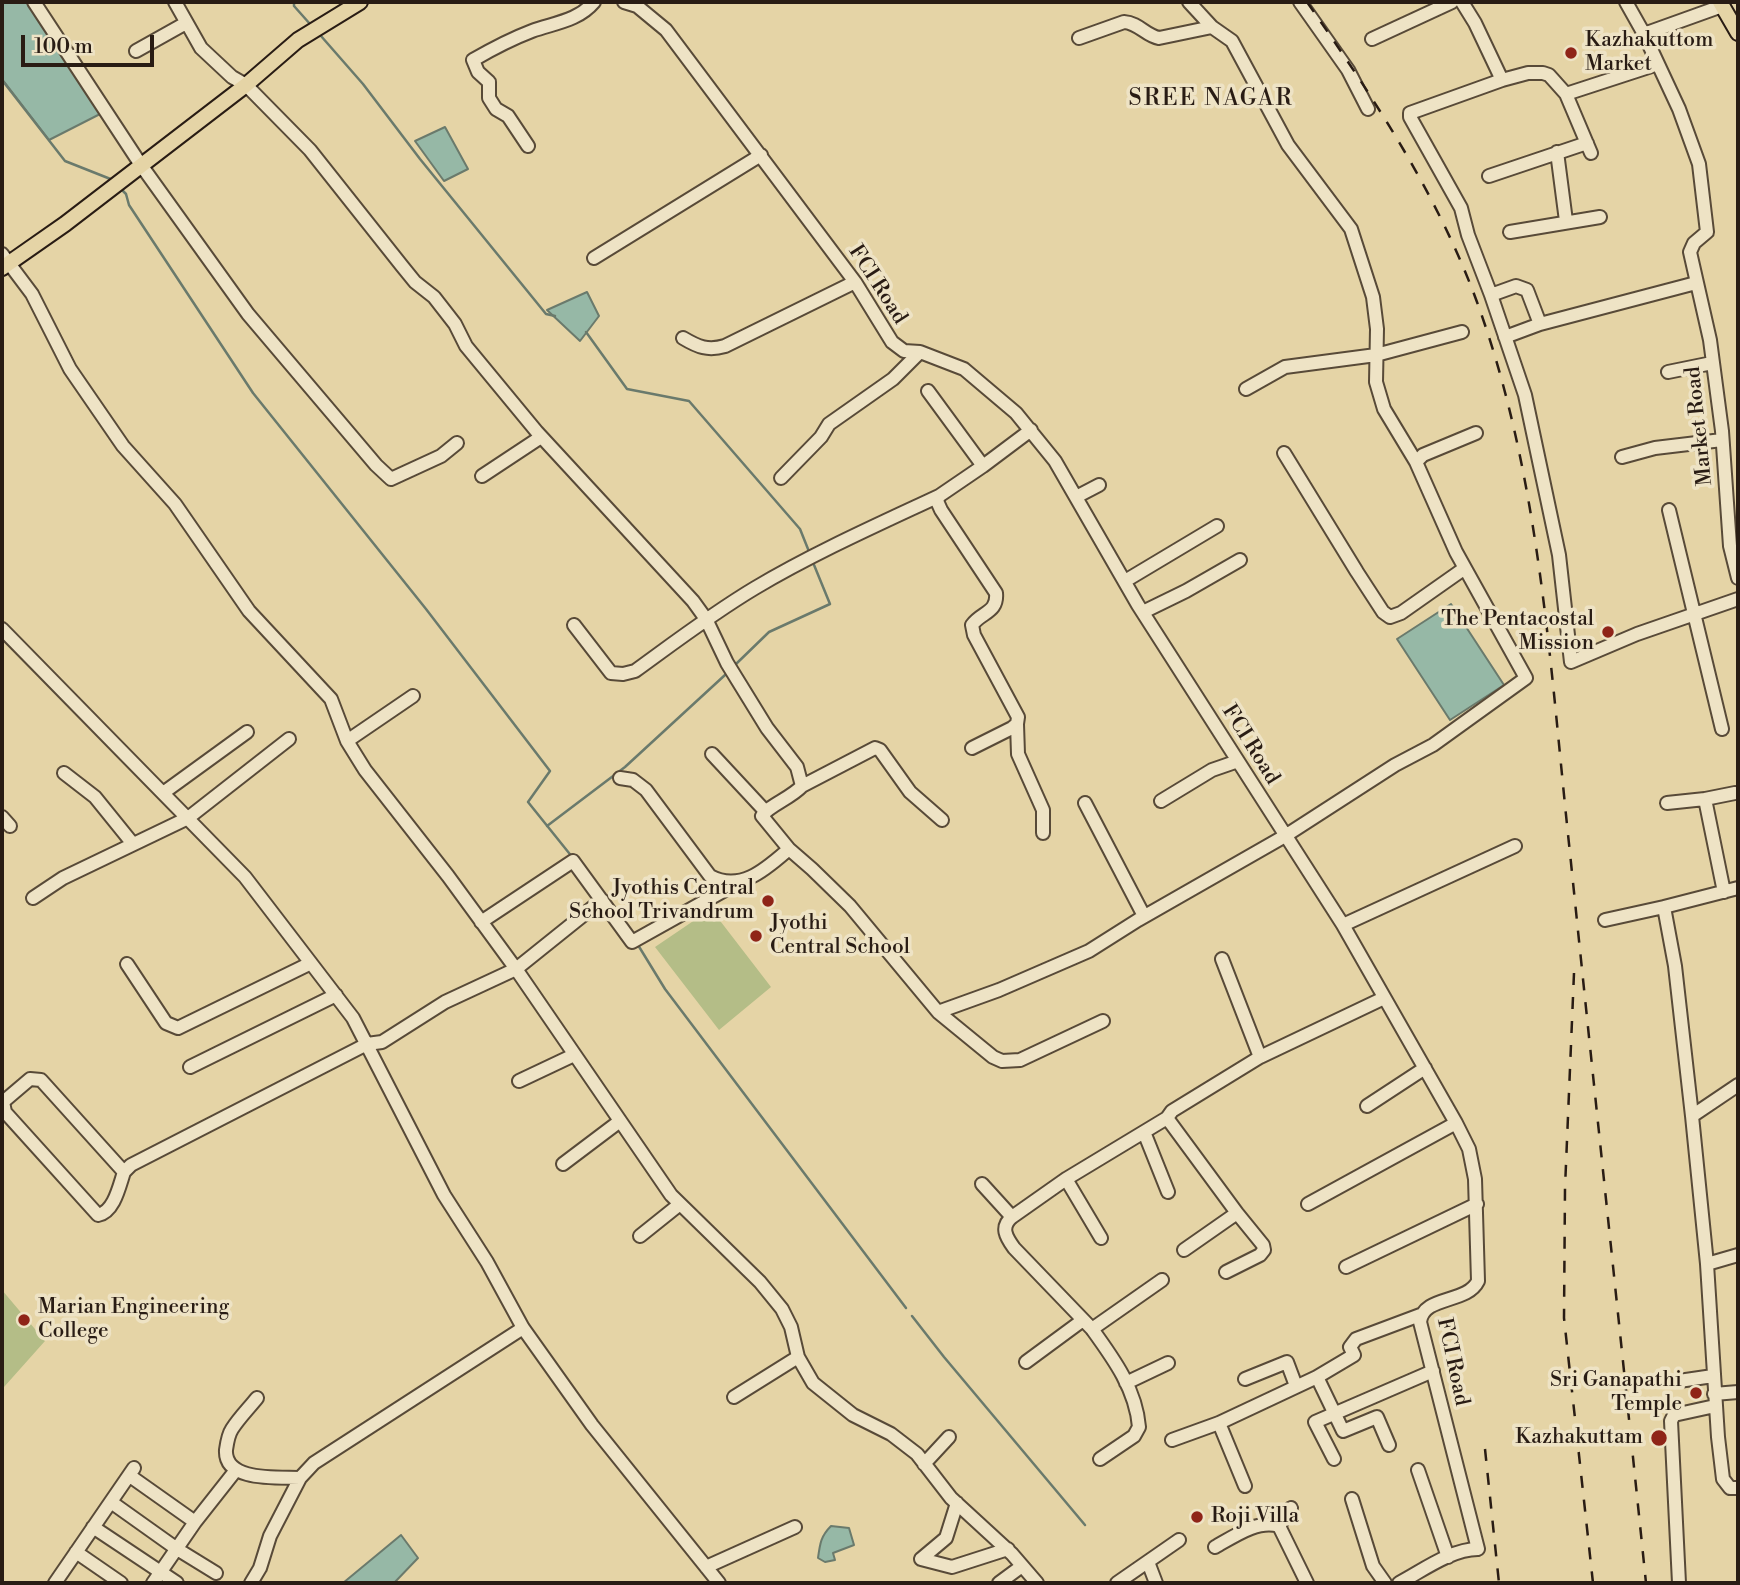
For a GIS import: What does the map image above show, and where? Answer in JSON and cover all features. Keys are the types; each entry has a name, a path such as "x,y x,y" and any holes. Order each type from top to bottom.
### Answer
{"main road":[{"path":"4,261 65,224 246,85 298,40 360,2"},
{"path":"1721,4 1737,28"}],"street":[{"path":"34,2 141,165 255,323 376,465 391,479 441,456 457,443"},
{"path":"175,2 201,48 232,77 246,85 310,150 354,209 415,282 434,297 455,324 466,345 541,437 664,569 706,619 727,663 767,728 797,768 802,786"},
{"path":"528,146 508,116 496,109 489,98 489,82 478,72 473,60 512,39 556,25 586,11 594,2"},
{"name":"FCI Road","path":"624,2 637,5 666,30 855,282 892,342 904,351 920,352 964,369 1016,413 1055,461 1143,612 1343,925 1469,1149 1477,1204 1478,1281 1475,1288 1463,1295 1433,1305 1420,1315 1420,1322 1478,1549 1468,1549 1448,1557 1399,1583"},
{"path":"938,1012 999,990 1089,951 1144,916 1285,836 1395,765 1433,745 1526,678 1465,568 1416,462 1384,409 1376,382 1377,329 1373,297 1351,229 1288,145 1232,41 1212,27 1189,2"},
{"path":"1300,2 1348,70 1368,109"},
{"path":"1372,39 1452,2"},
{"path":"1462,2 1502,80"},
{"name":"Market Road","path":"1626,2 1679,109 1699,164 1708,227 1707,232 1691,247 1712,363 1722,440 1730,547 1738,578"},
{"path":"1644,34 1721,4"},
{"path":"1079,38 1124,22 1131,22 1152,37 1159,38 1212,27"},
{"path":"136,51 187,23"},
{"path":"1566,94 1658,64"},
{"path":"1489,176 1557,152 1589,148 1566,94 1549,75 1528,73 1502,80 1410,113 1410,117 1457,199 1525,395 1559,555 1571,662 1637,634 1738,599"},
{"path":"1557,152 1566,221"},
{"path":"594,258 761,155"},
{"path":"1510,232 1600,217"},
{"path":"4,261 32,294 70,369 123,446 175,504 248,611 331,699 347,741 365,770 516,969 671,1195 760,1282 782,1310 791,1327 798,1357 806,1374 821,1391 853,1415 891,1434 917,1454 957,1503 1008,1549 1037,1583"},
{"path":"683,338 699,348 716,349 855,282"},
{"path":"1505,337 1539,324 1696,283"},
{"path":"1492,295 1516,286 1527,290 1539,324"},
{"path":"1245,389 1284,367 1376,355 1462,332"},
{"path":"780,478 821,437 829,424 893,379 920,352"},
{"path":"1668,372 1712,363"},
{"path":"928,391 983,466"},
{"path":"574,625 611,673 635,671 706,619 757,587 849,538 939,496 1031,430"},
{"path":"1416,462 1423,455 1476,433"},
{"path":"482,476 541,437"},
{"path":"1622,457 1655,448 1722,440"},
{"path":"1284,453 1357,572 1383,612 1390,617 1401,613 1465,568"},
{"path":"1076,496 1100,485"},
{"path":"939,496 937,501 941,510 996,593 997,602 993,609 975,620 972,625 974,635 1018,717 1018,754 1044,810 1044,833"},
{"path":"1670,510 1722,729"},
{"path":"1125,581 1217,526"},
{"path":"1143,612 1240,560"},
{"path":"2,629 245,877 336,995 353,1018 444,1195 487,1262 523,1328 592,1425 719,1583"},
{"path":"347,741 413,696"},
{"path":"972,748 1017,724"},
{"path":"163,793 247,732"},
{"path":"33,898 63,878 188,818 289,739"},
{"path":"942,820 910,792 880,750 875,748 802,786 792,797 765,811 762,816 789,849 850,906 938,1012 982,1050 1002,1061 1020,1060 1103,1021"},
{"path":"712,754 765,811"},
{"path":"1161,801 1212,770 1238,761"},
{"path":"64,773 95,797 133,844"},
{"path":"620,778 633,780 646,790 710,876 720,881 750,879 789,849"},
{"path":"1667,803 1735,793"},
{"path":"1705,799 1724,892"},
{"path":"1085,803 1144,916"},
{"path":"1343,925 1515,846"},
{"path":"481,922 573,862 632,942 725,890"},
{"path":"1605,920 1738,888"},
{"path":"124,1172 41,1080 30,1079 4,1102 5,1112 98,1215 107,1212 124,1172 131,1165 367,1044 382,1042 445,1002 516,969 602,901"},
{"path":"1664,907 1675,966 1692,1116 1707,1264 1713,1376 1723,1479 1730,1488 1738,1488"},
{"path":"1222,959 1260,1057"},
{"path":"127,964 166,1023 178,1028 311,963"},
{"path":"190,1067 336,995"},
{"path":"1100,1459 1139,1430 1138,1417 1126,1383 1117,1362 1087,1324 1007,1239 1005,1229 1012,1217 1066,1179 1167,1118 1172,1111 1260,1057 1384,998"},
{"path":"519,1081 574,1055"},
{"path":"1367,1106 1425,1068"},
{"path":"1692,1116 1738,1085"},
{"path":"1167,1118 1264,1245 1260,1255 1226,1272"},
{"path":"563,1164 620,1121"},
{"path":"1308,1204 1456,1123"},
{"path":"1144,1132 1168,1192"},
{"path":"1066,1179 1101,1238"},
{"path":"982,1184 1012,1217"},
{"path":"640,1236 680,1204"},
{"path":"1346,1267 1477,1204"},
{"path":"1184,1250 1237,1213"},
{"path":"1707,1264 1738,1255"},
{"path":"1026,1362 1161,1280"},
{"path":"1172,1440 1219,1423 1317,1377 1350,1359 1354,1355 1350,1347 1356,1339 1420,1315"},
{"path":"251,1583 260,1568 270,1536 300,1478 314,1463 523,1328"},
{"path":"734,1397 798,1357"},
{"path":"1245,1379 1287,1362 1296,1386"},
{"path":"1126,1383 1168,1363"},
{"path":"1334,1459 1315,1422 1433,1371"},
{"path":"1679,1381 1713,1376"},
{"path":"1317,1377 1343,1431 1377,1417 1389,1445"},
{"path":"1679,1583 1671,1421 1674,1415 1738,1392"},
{"path":"257,1398 232,1429 226,1456 236,1470 246,1475 300,1478"},
{"path":"1219,1423 1244,1486"},
{"path":"924,1464 949,1437"},
{"path":"157,1578 195,1522 236,1470"},
{"path":"1418,1470 1448,1557"},
{"path":"60,1581 76,1552 132,1472 195,1522"},
{"path":"1352,1499 1373,1566 1385,1583"},
{"path":"111,1502 216,1573"},
{"path":"957,1503 946,1538 921,1559 952,1567 1008,1549"},
{"path":"1279,1526 1291,1508"},
{"path":"1215,1547 1255,1526 1271,1523 1279,1526 1307,1583"},
{"path":"93,1527 157,1578 177,1583"},
{"path":"706,1567 795,1527"},
{"path":"1117,1583 1179,1541"},
{"path":"76,1552 121,1583"},
{"path":"1148,1562 1156,1583"},
{"path":"999,1583 1023,1566"}],"green space":[{"path":"711,909 771,987 719,1030 655,947"},
{"path":"2,1290 45,1341 4,1387 2,1384"}],"shaded area":[{"path":"2,2 30,2 104,112 49,140 2,79"},
{"path":"445,127 468,169 444,181 415,141"},
{"path":"587,292 599,316 580,341 547,310"},
{"path":"1451,604 1504,685 1450,720 1397,639"},
{"path":"831,1526 849,1528 854,1545 833,1553 835,1560 825,1562 818,1558 819,1548"},
{"path":"401,1535 418,1558 394,1583 343,1583"}],"waterway":[{"path":"294,2 294,6 310,24"},
{"path":"321,36 363,84 546,314 555,316"},
{"path":"2,80 65,161 113,180"},
{"path":"122,190 129,205 253,393 426,609 550,771 528,802 573,858"},
{"path":"586,332 627,389 689,401 800,529 810,554"},
{"path":"736,664 769,632 830,604 812,560"},
{"path":"547,826 625,767 725,675"},
{"path":"638,945 665,989 906,1308"},
{"path":"912,1316 1085,1525"}],"railway":[{"path":"1307,2 1402,147 1443,222 1477,302 1499,369 1516,436 1549,644 1646,1583"},
{"path":"1574,973 1565,1188 1564,1318 1593,1583"},
{"path":"1485,1449 1499,1583"}],"place":[{"name":"Kazhakuttom Market","path":"1571,53"},
{"name":"The Pentacostal Mission","path":"1608,632"},
{"name":"Jyothis Central School Trivandrum","path":"768,901"},
{"name":"Jyothi Central School","path":"756,936"},
{"name":"Marian Engineering College","path":"24,1320"},
{"name":"Sri Ganapathi Temple","path":"1696,1393"},
{"name":"Kazhakuttam","path":"1659,1438"},
{"name":"Roji Villa","path":"1197,1517"}],"district":[{"name":"SREE NAGAR","path":"1211,99"}]}
